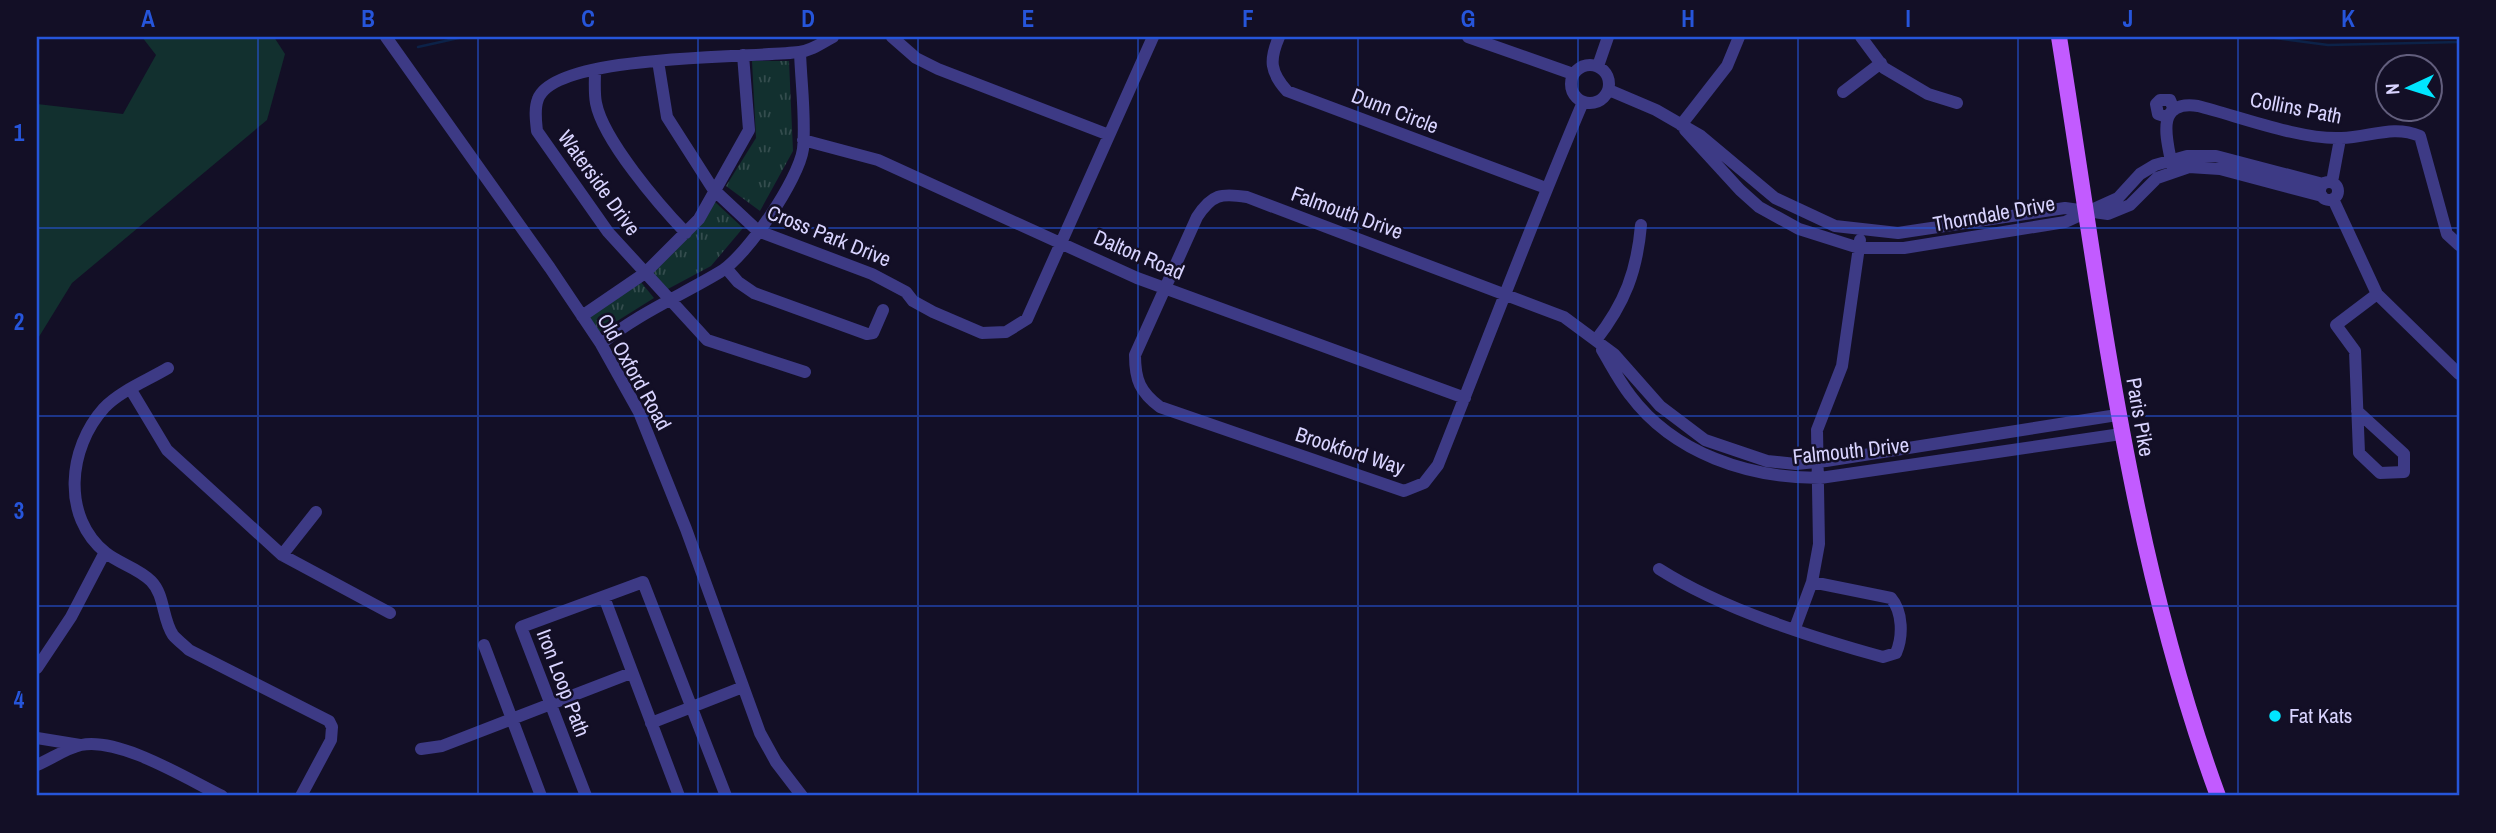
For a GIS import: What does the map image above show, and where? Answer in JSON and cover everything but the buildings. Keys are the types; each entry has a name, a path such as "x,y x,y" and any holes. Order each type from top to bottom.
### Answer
{"main road":[{"name":"Paris Pike","path":"2059,37 2117,415 2161,611 2218,796"}],"street":[{"name":"Old Oxford Road","path":"386,37 529,236 601,344 653,443 767,748 802,796"},
{"name":"Waterside Drive","path":"805,372 706,340 608,232 537,131 538,98 559,78 595,70 658,61 800,52 833,37"},
{"path":"892,37 916,58 938,69 1109,135"},
{"name":"Cross Park Drive","path":"658,61 667,117 715,191 758,231 872,274 898,287 933,312 982,333 1006,332 1027,319 1153,37"},
{"name":"Dunn Circle","path":"1279,37 1271,55 1273,72 1287,91 1546,188"},
{"path":"1468,37 1573,74"},
{"path":"1598,66 1608,37"},
{"path":"1681,125 1727,66 1739,37"},
{"path":"1861,37 1881,63 1928,94 1957,103"},
{"path":"601,344 618,330 726,268 758,231 792,180 799,163 803,140 800,52"},
{"path":"582,316 645,273 687,233 715,191 749,130 743,54"},
{"path":"1843,92 1881,63"},
{"path":"1584,65 1598,66 1606,72 1609,90 1601,100 1583,102 1574,95 1570,85 1573,74 1584,65"},
{"path":"595,70 596,104 603,121 653,198 687,233"},
{"name":"Thorndale Drive","path":"1609,90 1656,110 1681,125 1718,150 1769,194 1816,220 1898,233 2065,208 2085,213"},
{"name":"Brookford Way","path":"1165,288 1135,355 1135,374 1140,388 1160,407 1404,491 1424,483 1438,466 1546,188 1583,102"},
{"name":"Collins Path","path":"2172,166 2166,137 2171,113 2198,106 2307,134 2340,139 2390,130 2407,130 2420,136 2447,234 2459,245"},
{"name":"Thorndale Drive","path":"1681,125 1740,190 1759,206 1799,229 1859,248 1905,248 2042,227 2065,222 2085,213"},
{"path":"2340,139 2328,191 2377,294 2459,374"},
{"name":"Dalton Road","path":"803,140 878,160 1165,288 1465,398"},
{"path":"2085,213 2108,214 2122,209 2172,166 2220,169 2328,191"},
{"name":"Falmouth Drive","path":"1165,288 1208,201 1227,194 1247,197 1507,293 1564,317 1596,340 1628,369 1653,401 1705,440 1767,461 1796,464 1817,462 2117,415"},
{"path":"1759,206 1769,194"},
{"path":"1596,340 1611,321 1637,263 1641,225"},
{"path":"1795,628 1812,582 1819,544 1820,478 1817,430 1842,366 1862,229"},
{"path":"726,268 738,282 754,293 867,334 873,333 883,310"},
{"path":"2357,411 2404,454 2404,472 2380,473 2359,453 2357,411 2355,351 2336,325 2377,294"},
{"name":"Falmouth Drive","path":"1596,340 1630,396 1655,422 1710,457 1751,472 1782,478 1820,478 2121,434"},
{"path":"168,368 104,408 78,457 74,478 75,503 80,520 105,552 141,572 154,583 172,634 188,650 329,721 332,727 331,740 301,796"},
{"path":"131,390 167,450 282,555 390,613"},
{"path":"282,555 316,512"},
{"path":"37,665 71,617 105,552"},
{"path":"1659,569 1694,591 1795,628 1883,657 1891,657 1898,648 1899,613 1891,598 1812,582"},
{"name":"Iron Loop Path","path":"586,796 521,627 643,582 691,707"},
{"path":"604,597 679,796"},
{"path":"484,645 541,796"},
{"path":"421,749 442,746 631,673"},
{"path":"651,723 743,687"},
{"path":"691,707 726,796"},
{"path":"37,738 128,751 222,796"},
{"path":"37,765 81,745"}],"green space":[{"path":"142,37 274,37 285,54 267,120 72,283 37,340 37,104 123,114 156,55"},
{"path":"752,61 789,61 793,151 760,211 726,186 756,138"},
{"path":"714,201 743,228 711,266 666,290 651,274"},
{"path":"640,281 654,298 598,333 587,317"}],"waterway":[{"path":"418,47 463,37"},
{"path":"2268,37 2328,45 2459,42"}],"place":[{"name":"Fat Kats","path":"2275,716"}]}
